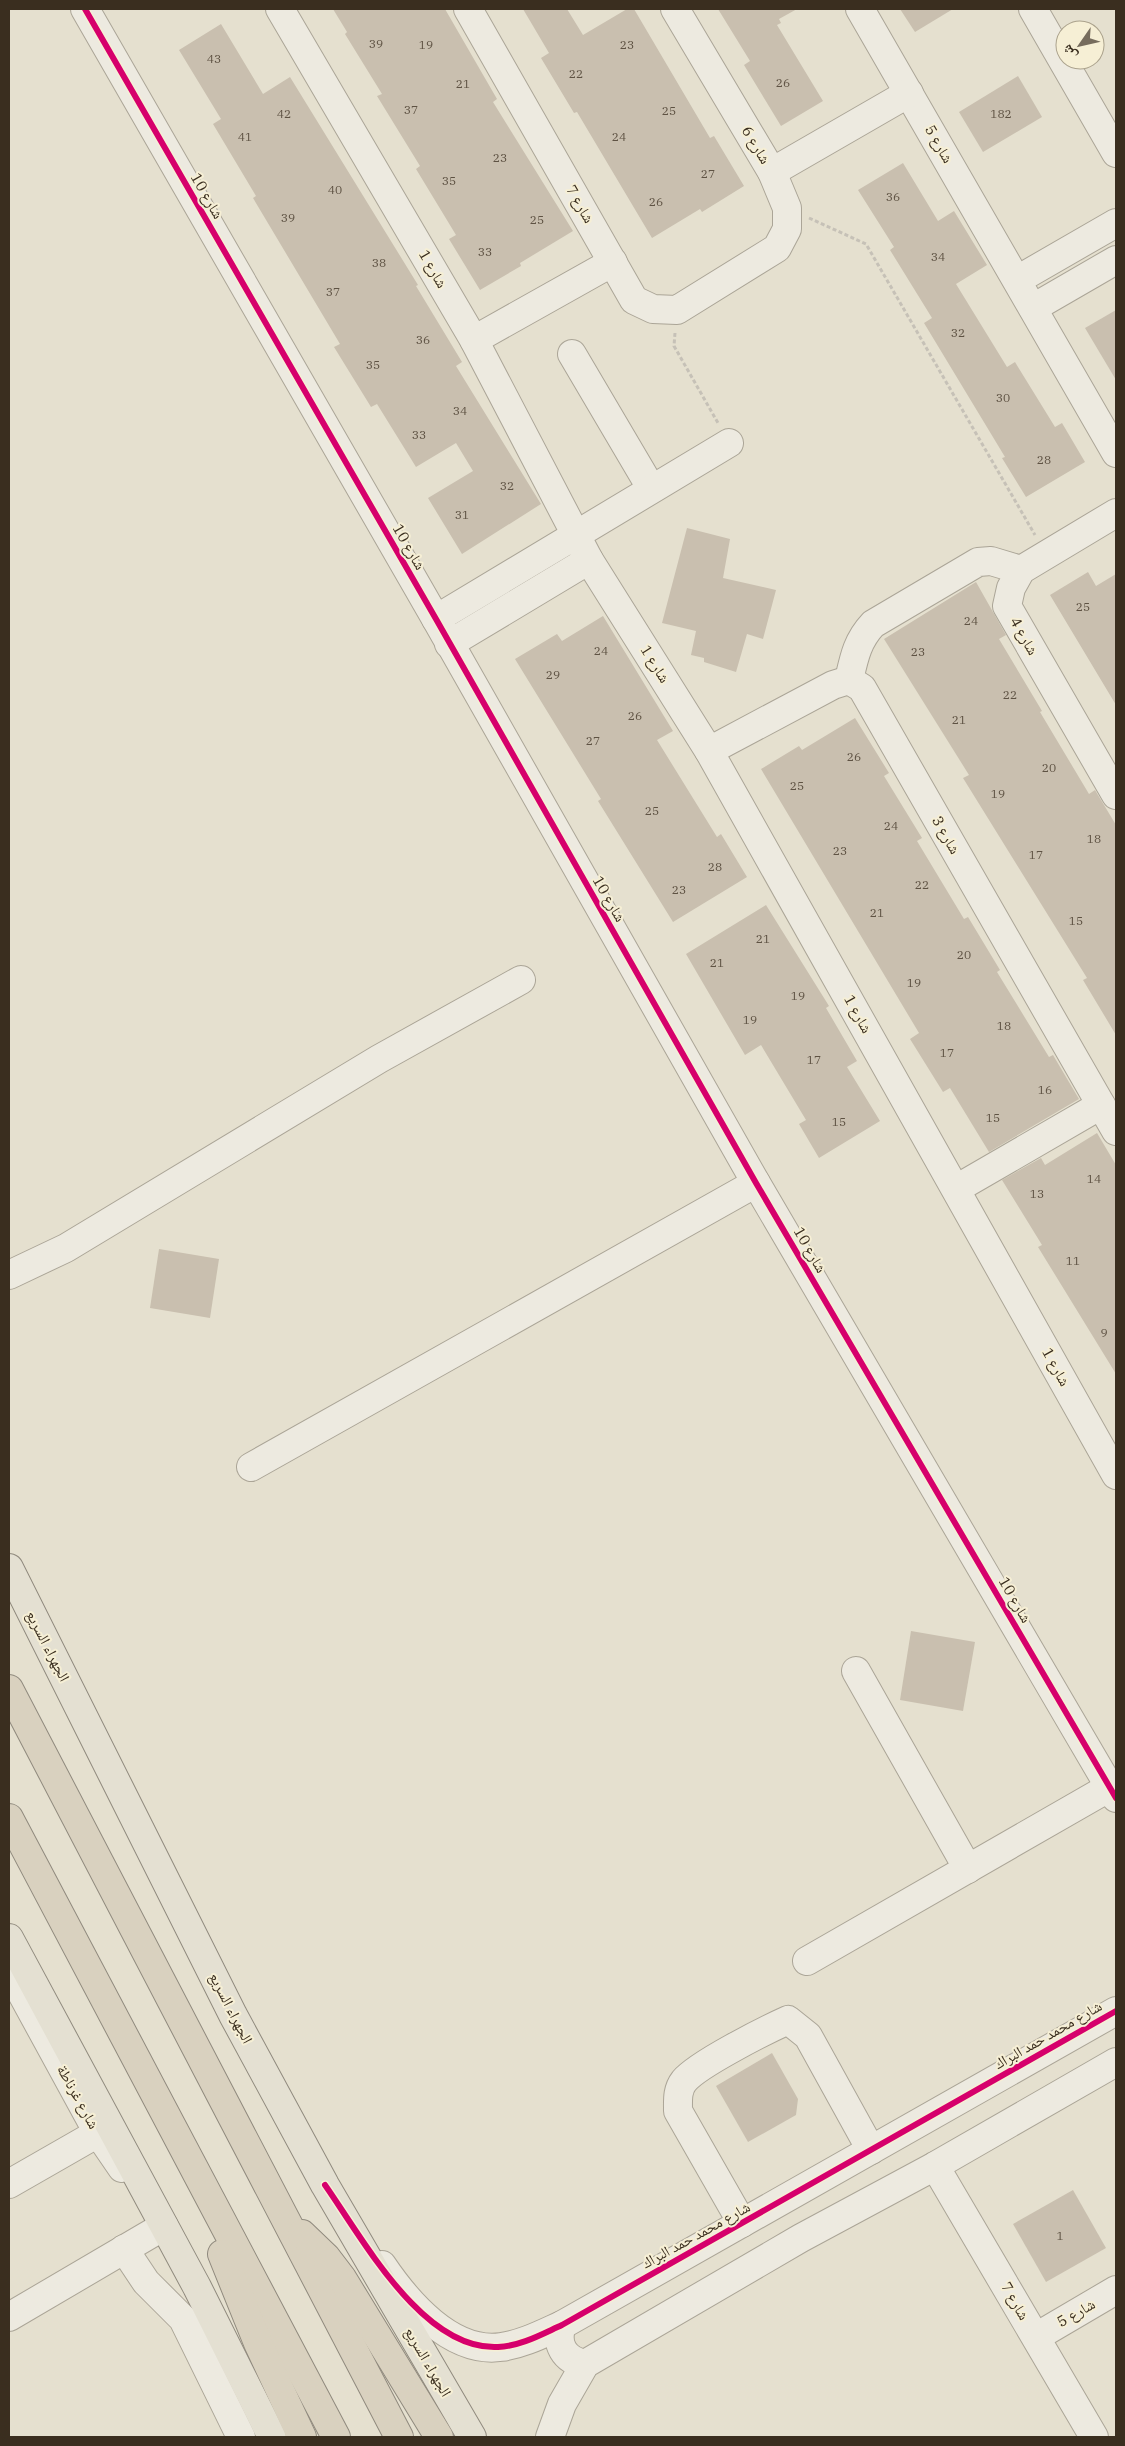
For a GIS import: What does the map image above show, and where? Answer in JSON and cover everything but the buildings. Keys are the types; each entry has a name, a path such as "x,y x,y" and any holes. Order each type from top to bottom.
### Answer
{"highway":[{"path":"9,1690 399,2437"},
{"path":"9,1818 336,2437"},
{"path":"187,2154 228,2268 258,2343 302,2437"},
{"path":"283,2214 326,2257 342,2278 439,2437"}],"main road":[{"name":"الجهراء السريع","path":"9,1568 234,2015 325,2185 472,2437"},
{"path":"9,1938 161,2221 272,2437"}],"street":[{"name":"شارع 10","path":"85,9 436,619 756,1182 1112,1783"},
{"name":"شارع 1","path":"280,9 474,340 575,536 709,750 1116,1475"},
{"name":"شارع 7","path":"468,9 634,300 653,309 677,310"},
{"name":"شارع 6","path":"675,9 772,172 910,94"},
{"name":"شارع 5","path":"860,9 1116,453"},
{"path":"1033,9 1116,153"},
{"path":"677,310 777,248 787,229 787,208 772,172"},
{"path":"1017,280 1116,223"},
{"path":"1033,308 1116,260"},
{"path":"474,340 613,262"},
{"path":"572,354 651,488"},
{"path":"436,619 651,488 729,443"},
{"path":"709,750 833,685 849,680 857,645 862,635 873,624 978,562 991,561 1021,570 1116,513"},
{"path":"449,644 589,560"},
{"name":"شارع 4","path":"1021,570 1011,588 1007,606 1116,795"},
{"name":"شارع 3","path":"849,680 862,688 1116,1131"},
{"path":"9,1275 66,1248 379,1059 521,980"},
{"path":"956,1189 1101,1105"},
{"path":"251,1467 756,1182"},
{"path":"856,1671 968,1869"},
{"path":"807,1961 968,1869 1112,1783"},
{"name":"شارع غرناطة","path":"9,1970 98,2133 161,2221"},
{"name":"شارع محمد حمد البراك","path":"325,2185 393,2282 427,2316 458,2339 476,2346 499,2347 526,2341 562,2325 1116,2011"},
{"path":"742,2223 678,2111 678,2091 684,2081 693,2073 740,2046 788,2020 800,2028 808,2036 871,2150"},
{"path":"550,2437 562,2404 585,2364 801,2238 936,2166 1116,2062"},
{"path":"9,2184 98,2133"},
{"name":"شارع 7","path":"936,2166 1094,2437"},
{"path":"780,2201 773,2212 777,2226 787,2236 801,2238"},
{"path":"9,2317 124,2249 161,2221"},
{"path":"124,2249 146,2282 183,2319 237,2436"},
{"name":"شارع 5","path":"1036,2336 1116,2290"},
{"path":"562,2325 559,2336 562,2350 571,2358 585,2364"}],"path":[{"path":"787,208 866,244 1046,555"},
{"path":"677,310 674,346 729,443"}],"cycle path":[{"path":"85,9 436,619 756,1183 1116,1798"},
{"path":"325,2185 377,2261 420,2312 445,2331 471,2343 498,2347 507,2346 531,2339 562,2325 1116,2011"}]}
